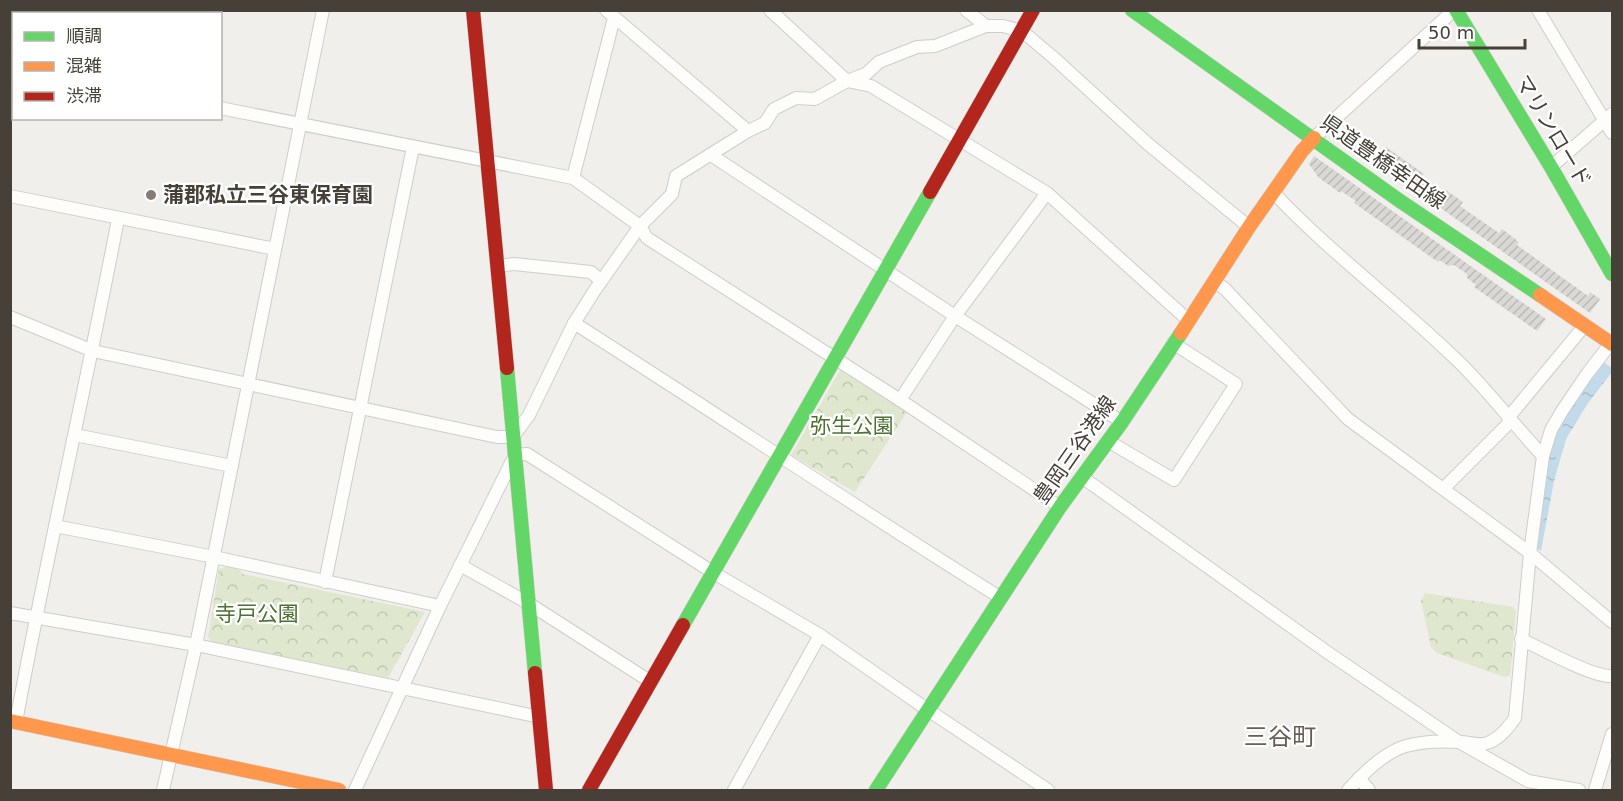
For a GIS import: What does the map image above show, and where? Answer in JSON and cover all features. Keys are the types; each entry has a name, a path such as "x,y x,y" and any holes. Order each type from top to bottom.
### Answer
{"street":[{"path":"163,790 196,645 323,10"},
{"path":"473,10 546,790"},
{"path":"770,10 848,81 871,86 1047,193 1188,321"},
{"path":"966,10 986,26"},
{"path":"589,790 1033,10"},
{"name":"県道豊橋幸田線","path":"1132,10 1414,210 1612,344"},
{"path":"1314,138 1455,10"},
{"name":"マリンロード","path":"1455,10 1551,167 1612,274"},
{"path":"1538,10 1609,117 1612,133"},
{"path":"573,178 610,14 748,131"},
{"path":"513,436 529,415 574,323 640,226 672,194 676,176 748,131 765,123 774,109 796,98 815,99 866,74 879,62 917,47 935,46 986,26 1003,26 1022,32 1054,58 1148,144 1248,226"},
{"path":"222,108 573,178 640,226 647,238 900,400 1060,507"},
{"path":"1551,167 1609,117"},
{"name":"豊岡三谷港線","path":"876,790 1060,507 1122,422 1215,282 1248,226 1302,151 1314,138"},
{"path":"325,582 413,147"},
{"path":"711,155 955,316 1122,422"},
{"path":"1273,192 1329,248 1462,365 1543,456"},
{"path":"900,400 955,316 1047,193"},
{"path":"10,196 275,249"},
{"path":"118,219 93,351 14,722 339,790"},
{"path":"497,266 514,264 591,272 601,281"},
{"path":"1215,282 1225,288 1348,419 1530,553 1612,622"},
{"path":"10,317 93,351 497,436 513,436"},
{"path":"574,323 780,455 854,506 1000,598"},
{"path":"1443,489 1509,420 1585,324"},
{"path":"1108,441 1174,480 1236,384 1173,343"},
{"path":"1348,790 1359,778 1404,746 1417,743 1484,744 1502,734 1515,718 1530,553 1543,456 1551,430 1562,411 1587,374 1612,344"},
{"path":"75,435 232,466"},
{"path":"515,455 527,454 714,573 820,635 1048,790"},
{"path":"355,790 440,606 515,455"},
{"path":"1082,477 1324,650 1459,742 1528,781 1579,790"},
{"path":"55,526 214,557 440,606"},
{"path":"460,565 528,603 651,682"},
{"path":"10,613 196,645 540,717"},
{"path":"734,790 820,635"},
{"path":"1521,639 1581,667 1607,677 1612,676"},
{"path":"1595,790 1612,734"},
{"path":"1359,778 1369,790"}],"green space":[{"name":"弥生公園","path":"840,370 907,412 855,492 791,455"},
{"name":"寺戸公園","path":"237,567 243,574 425,612 388,678 211,642 208,637 219,569"},
{"path":"1425,593 1513,607 1516,611 1510,676 1504,677 1437,653 1431,647 1421,601"}],"water":[{"path":"1602,361 1612,368 1612,372 1588,403 1566,439 1554,481 1541,551 1534,547 1549,457 1568,410"}],"building":[{"path":"1386,147 1424,174 1421,178 1440,192 1443,188 1463,202 1460,206 1499,233 1502,229 1519,242 1517,245 1588,296 1590,292 1600,299 1590,313 1375,162"},
{"path":"1314,156 1546,319 1537,331 1474,287 1476,285 1467,278 1467,274 1454,265 1448,266 1440,260 1438,262 1354,203 1356,201 1318,177 1309,164"}],"traffic: fast":[{"path":"150,12 164,10"},
{"path":"1132,10 1400,201 1540,295"},
{"path":"1456,10 1551,167 1612,274"},
{"path":"683,625 930,192"},
{"path":"876,790 1060,507 1122,422 1181,333"},
{"path":"507,368 535,673"}],"traffic: slow":[{"path":"1181,333 1249,227 1302,151 1314,138"},
{"path":"1540,295 1612,344"},
{"path":"10,721 339,790"}],"traffic: jam":[{"path":"473,10 507,368"},
{"path":"930,192 1033,10"},
{"path":"589,790 683,625"},
{"path":"535,673 546,790"}],"place":[{"name":"蒲郡私立三谷東保育園","path":"151,195"}],"district":[{"name":"三谷町","path":"1280,737"}]}
